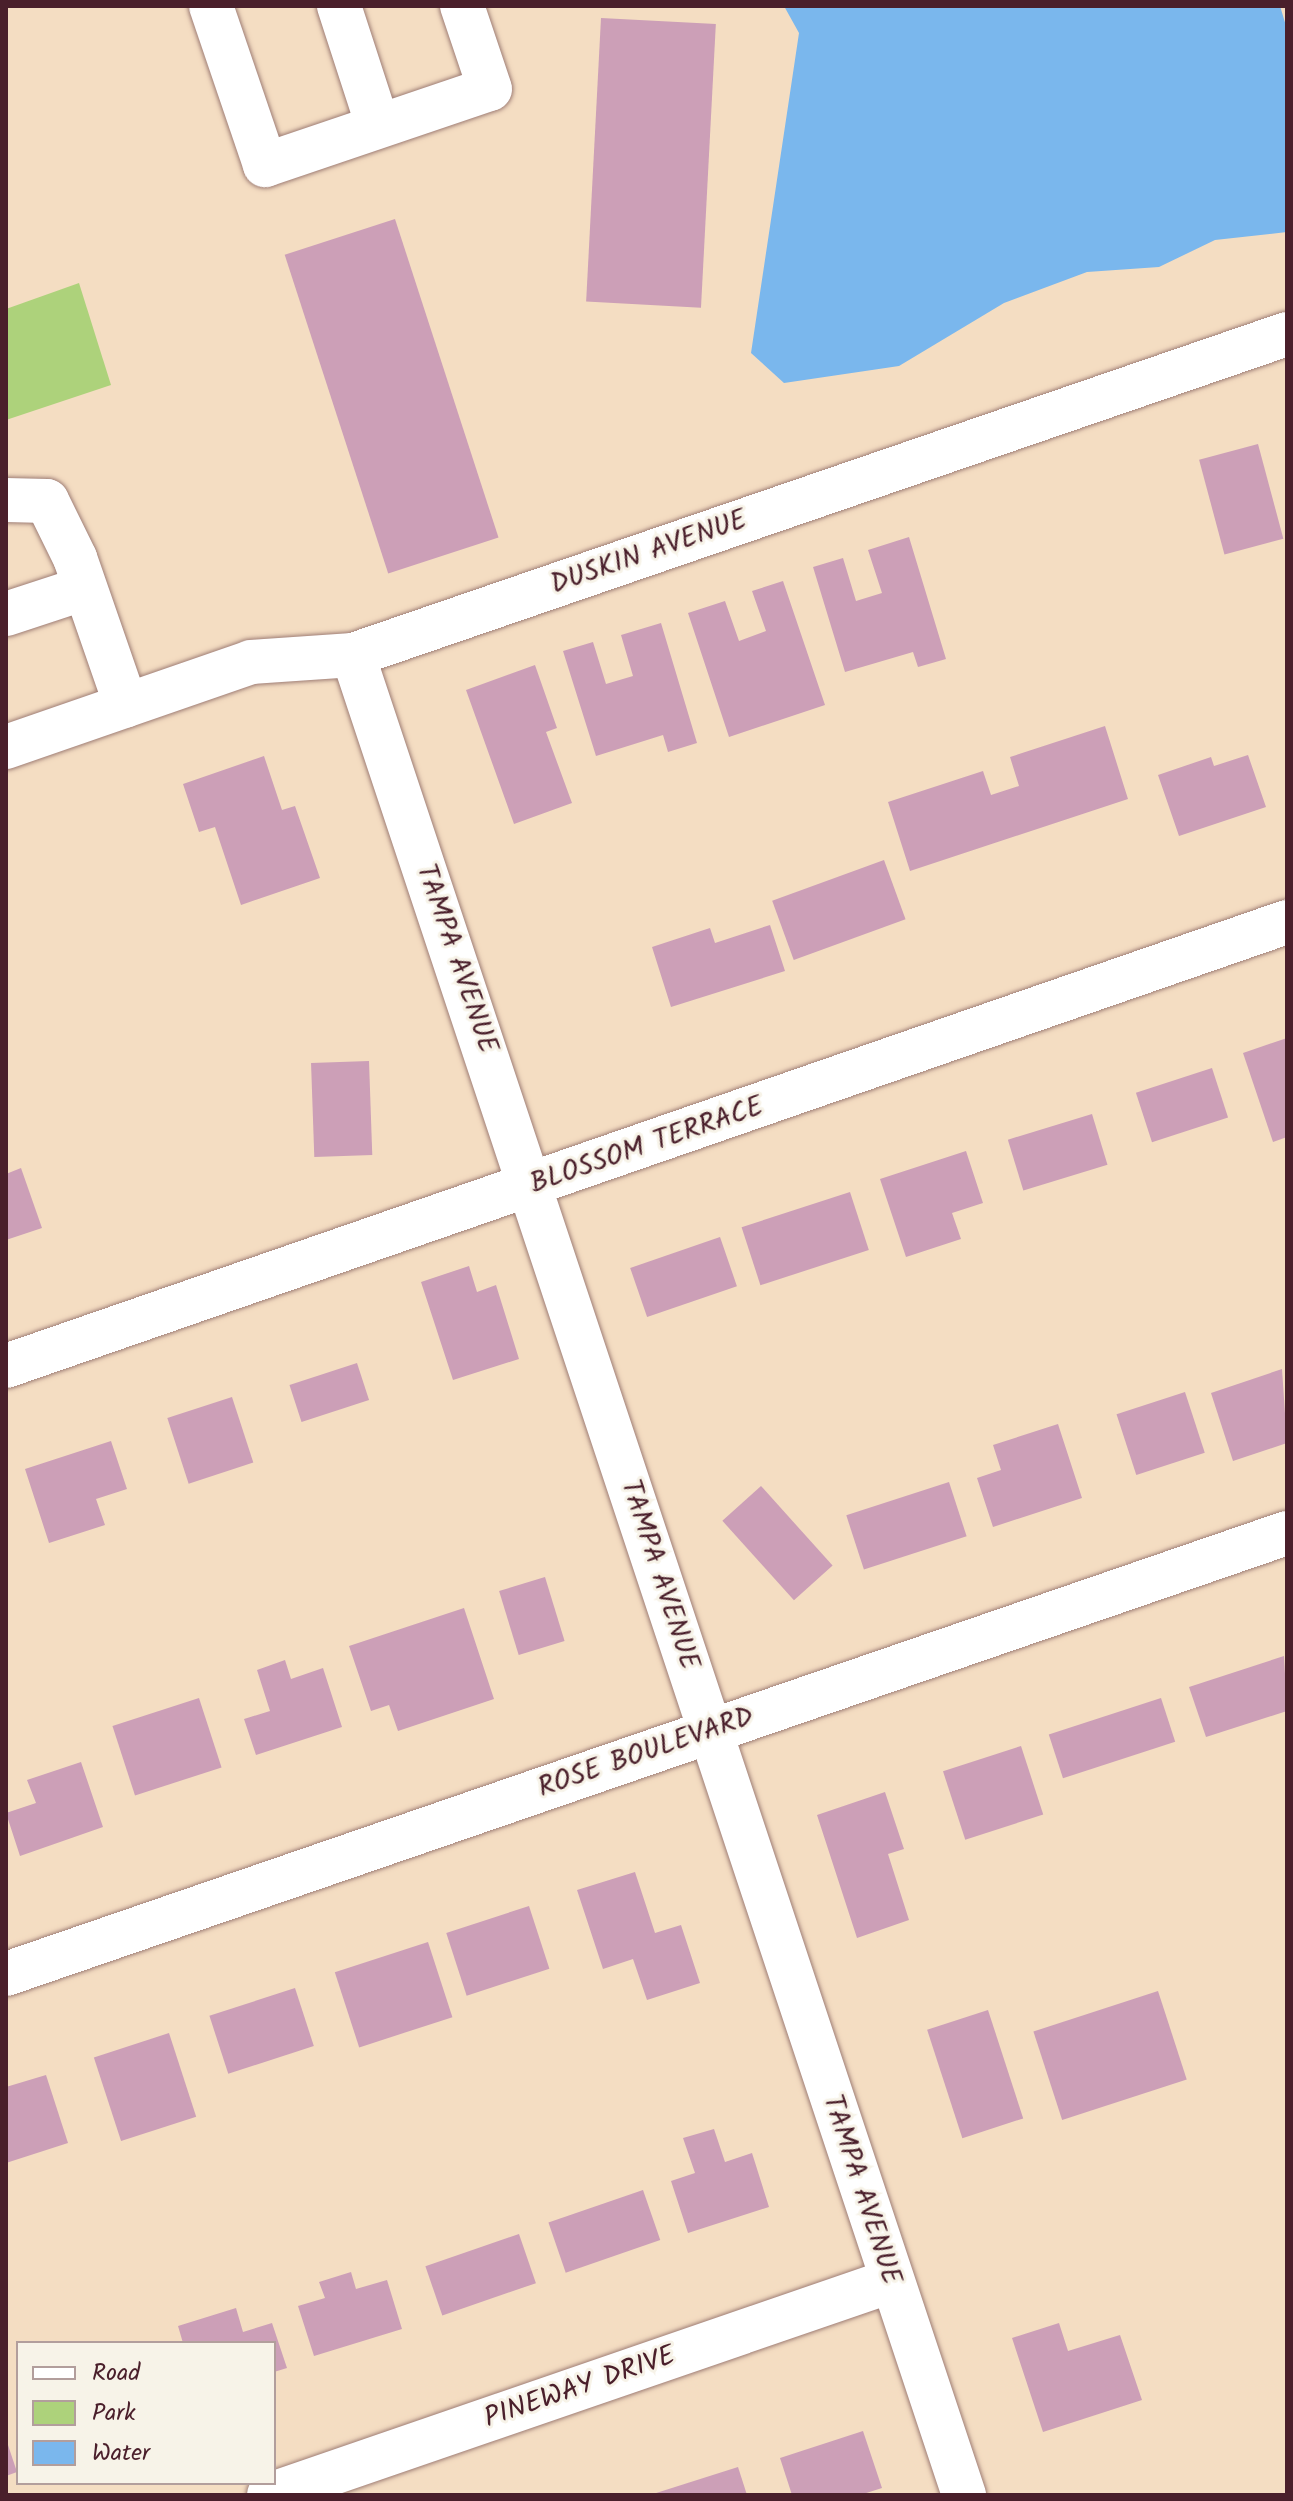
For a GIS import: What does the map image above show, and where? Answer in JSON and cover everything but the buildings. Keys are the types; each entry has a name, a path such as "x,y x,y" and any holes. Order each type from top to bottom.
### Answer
{"street":[{"path":"211,6 265,165 490,89 462,6"},
{"path":"339,6 378,126"},
{"name":"DUSKIN AVENUE","path":"6,747 251,662 353,655 1287,334"},
{"path":"6,500 47,501 85,588 126,705"},
{"path":"6,614 85,588"},
{"name":"TAMPA AVENUE","path":"353,655 533,1186 891,2281 964,2495"},
{"name":"BLOSSOM TERRACE","path":"6,1366 533,1186 1287,922"},
{"name":"ROSE BOULEVARD","path":"6,1974 1287,1533"},
{"name":"PINEWAY DRIVE","path":"269,2495 891,2281"}],"green space":[{"path":"79,283 111,385 6,420 6,309"}],"water":[{"path":"784,6 1280,6 1287,29 1287,232 1215,240 1159,267 1087,272 1004,303 899,366 784,383 751,353 799,33"}]}
